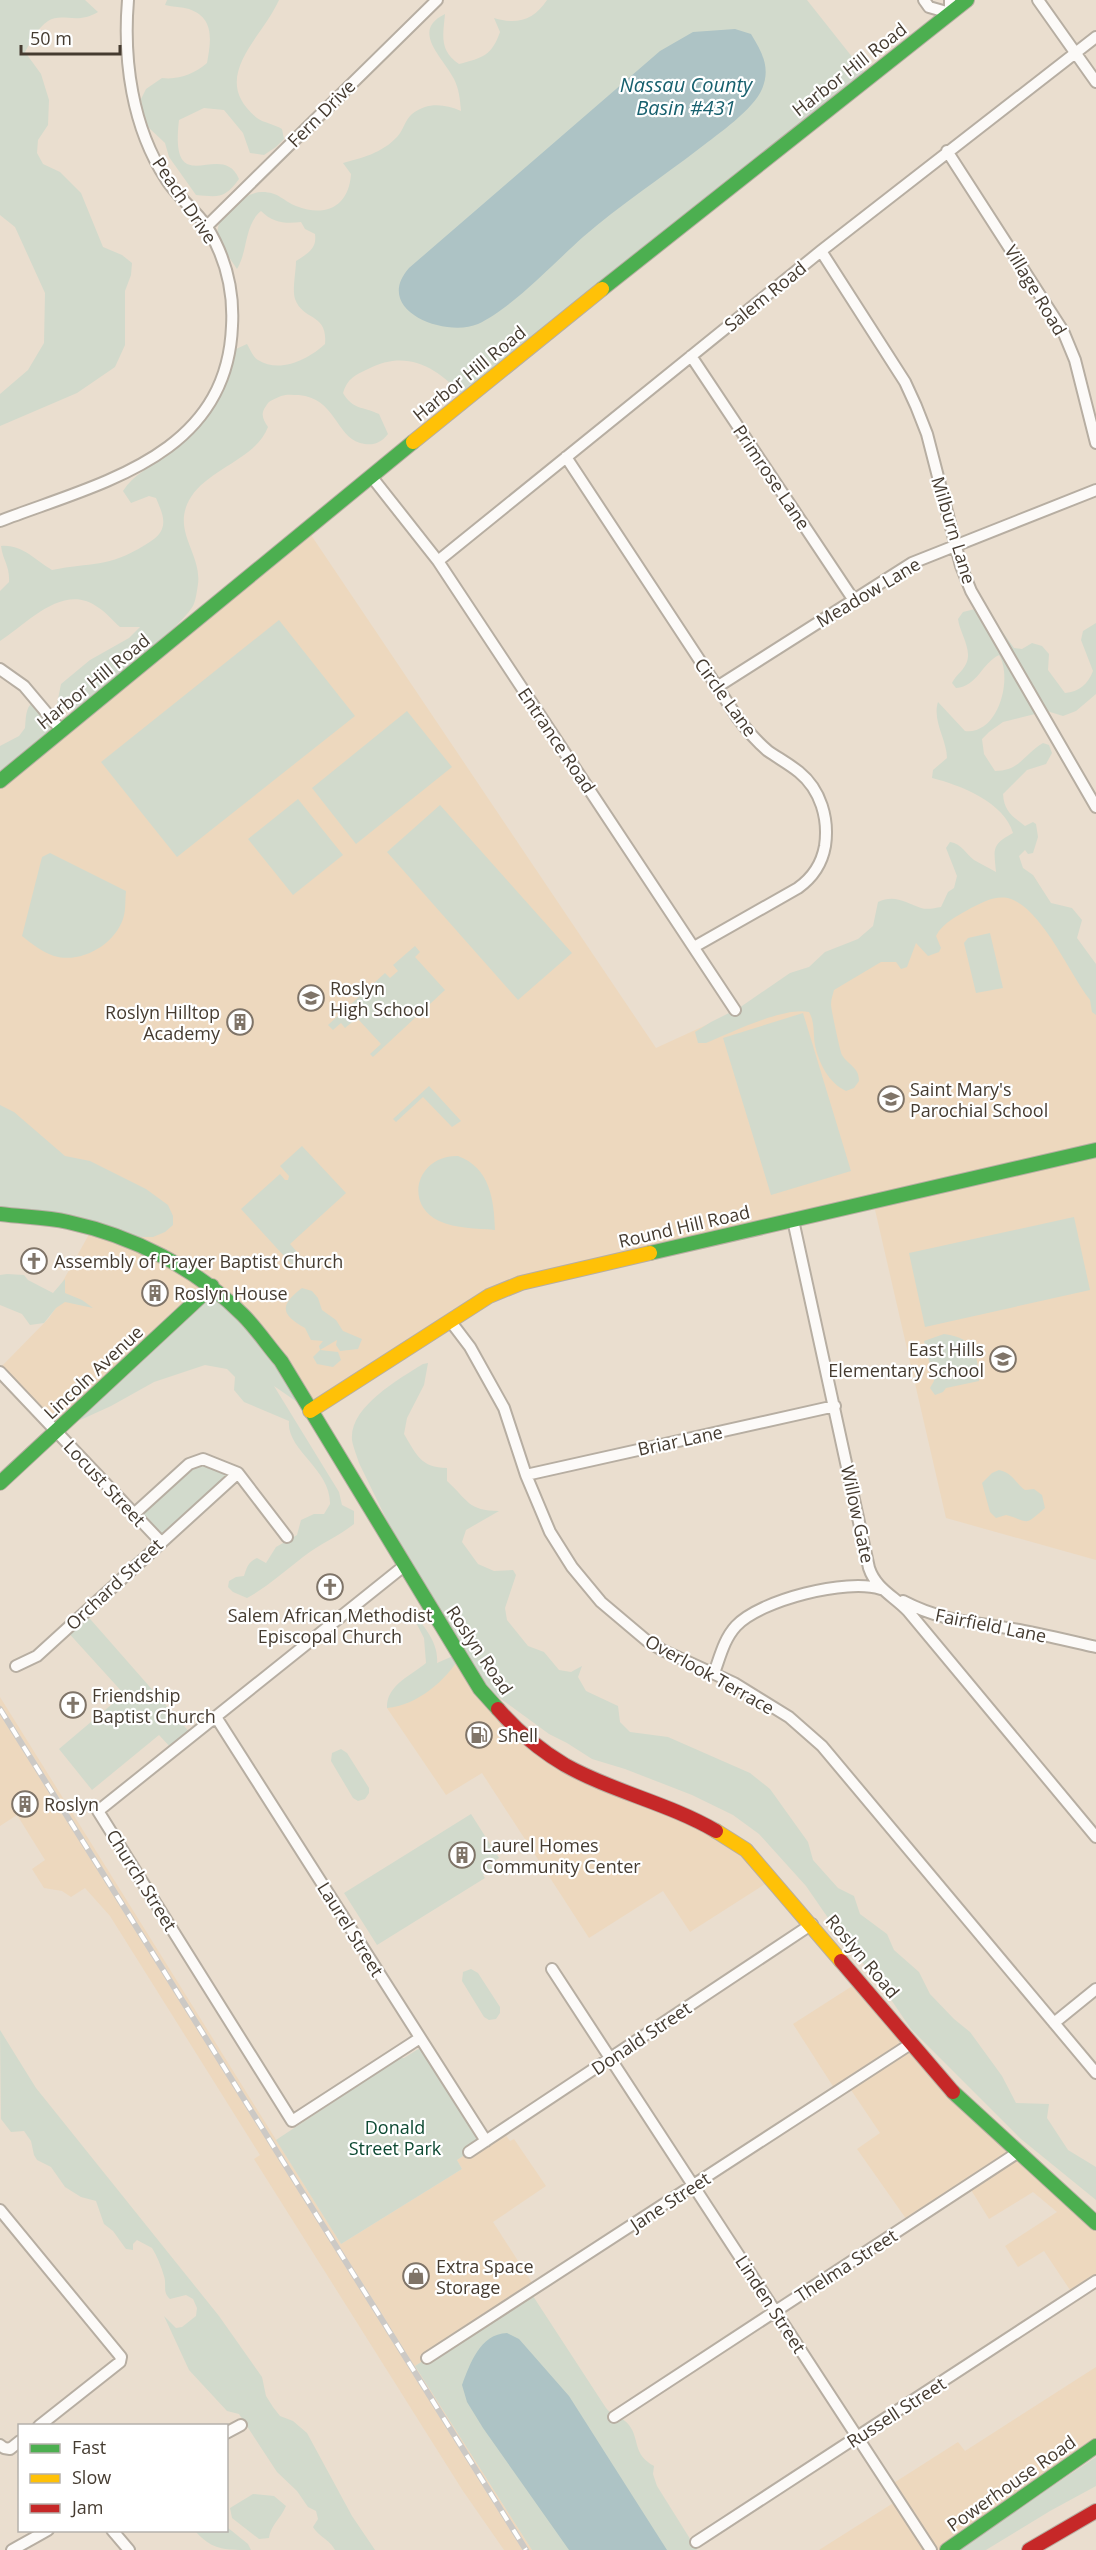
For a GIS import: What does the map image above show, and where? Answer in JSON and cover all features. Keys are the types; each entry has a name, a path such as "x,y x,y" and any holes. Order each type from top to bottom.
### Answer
{"main road":[{"name":"Harbor Hill Road","path":"0,781 371,476 950,7 967,0"},
{"name":"Round Hill Road","path":"310,1411 489,1296 521,1283 1096,1150"},
{"name":"Roslyn Road","path":"0,1214 67,1222 114,1235 159,1254 212,1286 248,1320 281,1361 480,1689 516,1729 540,1748 579,1772 692,1818 732,1839 760,1864 961,2101 1096,2223"},
{"name":"Lincoln Avenue","path":"0,1483 212,1286"},
{"name":"Powerhouse Road","path":"947,2550 1096,2446"},
{"path":"1029,2550 1096,2511"}],"street":[{"name":"Peach Drive","path":"0,521 129,472 159,456 182,438 199,420 226,367 232,338 233,304 230,282 222,259 206,227 166,179 146,139 127,63 125,30 128,0"},
{"name":"Fern Drive","path":"206,227 436,0"},
{"path":"924,0 929,7 950,7"},
{"path":"1038,0 1096,82"},
{"name":"Salem Road","path":"438,561 821,251 1096,37"},
{"name":"Village Road","path":"947,151 1064,331 1075,360 1096,443"},
{"name":"Milburn Lane","path":"821,251 905,382 927,434 964,573 980,609 1096,807"},
{"name":"Primrose Lane","path":"691,356 853,599"},
{"name":"Circle Lane","path":"566,458 717,687 754,738 799,772 810,783 823,806 827,834 820,862 804,884 694,947"},
{"name":"Entrance Road","path":"371,476 438,561 735,1010"},
{"name":"Meadow Lane","path":"717,687 900,569 956,544 1096,490"},
{"path":"0,669 24,686 62,730"},
{"name":"Willow Gate","path":"794,1220 869,1568 880,1588 908,1611 1096,1837"},
{"name":"Overlook Terrace","path":"451,1322 470,1347 504,1408 526,1475 550,1532 572,1567 601,1602 646,1640 662,1650 714,1673 789,1717 822,1746 1096,2073"},
{"name":"Locust Street","path":"0,1372 161,1542"},
{"name":"Briar Lane","path":"526,1475 835,1406"},
{"path":"134,1514 189,1464 196,1460 210,1460 238,1473 287,1537"},
{"name":"Orchard Street","path":"16,1666 37,1656 238,1473"},
{"name":"Church Street","path":"404,1566 98,1811 292,2121 420,2038"},
{"name":"Fairfield Lane","path":"714,1673 732,1630 750,1614 786,1597 862,1585 880,1588 924,1612 959,1622 1019,1630 1096,1647"},
{"name":"Laurel Street","path":"216,1716 486,2141"},
{"name":"Donald Street","path":"469,2152 812,1924"},
{"name":"Linden Street","path":"552,1969 931,2550"},
{"path":"1054,2023 1096,1989"},
{"name":"Jane Street","path":"427,2358 912,2043"},
{"name":"Thelma Street","path":"614,2417 1017,2153"},
{"path":"2,2217 121,2356 120,2361 41,2424"},
{"name":"Russell Street","path":"696,2542 1096,2282"},
{"path":"228,2432 241,2426"},
{"path":"12,2550 44,2532"},
{"path":"114,2532 129,2550"}],"shaded area":[{"name":"Roslyn High School","path":"307,529 656,1048 1033,875 1096,980 1096,1560 946,1518 873,1201 521,1283 310,1411 245,1316 56,1431 0,1368 49,1318 57,1306 54,1297 92,1229 0,1214 0,781"},
{"path":"461,1656 540,1748 692,1818 773,1879 690,1932 663,1891 589,1938 482,1773 446,1795 387,1708"},
{"path":"0,1697 341,2244 462,2169 457,2160 502,2130 510,2141 514,2139 546,2186 493,2222 536,2289 415,2366 532,2550 504,2550 463,2491 254,2159 260,2155 110,1916 85,1888 71,1897 62,1891 44,1888 32,1869 45,1860 17,1815 0,1826"},
{"path":"860,1981 961,2101 1096,2223 1096,2281 1074,2296 1044,2251 1018,2267 1005,2246 1057,2212 1033,2192 989,2219 968,2185 909,2223 857,2149 880,2133 847,2084 836,2091 793,2024"},
{"path":"1096,2367 1096,2446 947,2550 819,2550 898,2500 889,2486 958,2442 965,2451"}],"green space":[{"path":"0,0 85,0 98,12 83,18 59,18 48,21 37,31 25,52 41,74 49,100 48,125 38,140 37,153 43,164 60,172 81,193 103,247 122,255 132,263 131,275 125,291 125,345 115,367 77,393 0,426 0,394 28,370 44,343 45,293 15,227 0,215"},
{"path":"167,0 279,0 243,59 238,74 237,88 243,103 257,118 282,129 284,139 264,155 250,153 243,133 224,110 204,108 179,120 178,145 182,159 189,165 221,164 231,168 239,179 221,195 196,195 169,157 165,143 148,127 143,111 141,99 146,89 162,78 186,75 207,63 210,39 207,24 197,13 189,9 165,5"},
{"path":"547,0 807,0 868,77 465,398 444,378 421,364 396,361 382,363 363,371 349,381 343,393 354,405 379,414 388,434 379,442 368,444 352,439 328,410 311,398 286,395 269,402 263,412 268,427 262,438 243,456 199,487 185,509 185,531 198,573 193,606 186,616 155,646 98,695 73,710 61,707 57,704 61,684 90,660 129,638 140,627 120,627 99,608 86,601 73,599 47,608 0,641 0,591 9,582 1,546 22,550 52,570 110,561 145,545 157,537 163,525 163,517 156,498 149,496 131,503 123,491 137,476 179,446 202,422 226,380 236,349 247,344 258,360 276,366 303,359 325,344 323,327 303,311 294,295 296,261 313,247 315,234 305,229 301,222 280,222 261,211 252,223 237,269 218,237 220,222 237,203 254,193 273,193 292,204 317,211 334,207 346,194 349,185 351,174 343,163 364,157 391,143 412,114 424,107 442,106 461,111 456,83 432,45 430,28 435,21 445,14 443,36 445,48 459,64 486,54 494,46 500,32 494,18 510,21 524,19 536,12"},
{"path":"975,609 999,627 1014,648 1022,649 1032,643 1042,646 1049,654 1048,670 1065,693 1075,691 1082,686 1093,671 1081,640 1083,631 1096,623 1096,694 1076,711 1063,716 1047,711 1003,722 982,739 984,754 995,771 1016,765 1043,743 1049,745 1052,753 1046,764 1027,770 1003,794 1004,800 1009,813 1025,826 1033,822 1036,824 1038,837 1033,853 1028,854 1025,850 1019,856 1023,868 1033,875 1051,903 1072,908 1082,920 1077,938 1096,964 1096,1015 1092,1012 1090,1000 1045,929 1023,906 1011,899 1001,897 980,903 947,923 936,936 941,948 939,952 928,956 916,943 907,967 901,969 896,962 881,962 834,990 831,1004 841,1052 859,1076 859,1081 854,1088 846,1091 840,1088 822,1066 814,1041 813,1024 809,1012 786,1013 743,1027 706,1043 698,1043 695,1032 739,1008 790,973 809,967 825,952 858,939 873,926 878,902 895,899 923,909 941,907 948,892 954,888 957,876 946,848 950,842 961,847 974,860 996,872 997,845 1013,833 1008,822 1000,812 980,796 932,778 933,770 947,758 938,723 938,702 965,731 977,730 987,724 1000,703 1004,677 999,655 969,683 956,688 952,683 968,659 958,619 963,612"},
{"path":"279,620 355,716 177,857 101,762"},
{"path":"33,702 50,719 51,733 0,776 0,746 19,736 25,728 27,710"},
{"path":"407,711 452,767 356,844 312,788"},
{"path":"298,799 343,855 293,895 248,839"},
{"path":"440,805 572,953 518,1000 387,852"},
{"path":"50,853 126,891 124,916 119,928 104,944 85,955 64,958 54,956 41,950 22,936 42,857"},
{"path":"990,933 1003,988 976,993 964,943 968,938"},
{"path":"415,946 420,952 415,957 445,990 373,1057 370,1054 381,1044 357,1018 345,1028 341,1023 333,1030 328,1025 385,973 390,978 398,971 393,965"},
{"path":"803,1013 851,1171 771,1195 723,1038"},
{"path":"429,1086 461,1121 452,1127 423,1097 396,1122 393,1119"},
{"path":"0,1105 14,1112 65,1156 90,1161 146,1189 168,1205 173,1216 173,1225 165,1232 153,1237 121,1237 0,1214"},
{"path":"302,1146 346,1193 290,1244 304,1260 295,1268 241,1209 280,1174 288,1180 289,1176 280,1166"},
{"path":"458,1156 469,1161 484,1177 491,1196 495,1230 446,1224 428,1213 421,1204 418,1193 424,1172 433,1163 444,1158"},
{"path":"1074,1217 1090,1290 925,1327 909,1253"},
{"path":"0,1275 24,1275 28,1280 53,1293 65,1279 65,1293 82,1300 93,1308 65,1302 56,1308 44,1323 30,1325 22,1314 0,1305"},
{"path":"212,1286 310,1411 274,1386 339,1492 342,1505 354,1511 354,1524 309,1552 269,1584 247,1598 233,1592 228,1587 229,1581 244,1576 247,1567 257,1558 266,1563 276,1547 297,1535 301,1520 314,1514 324,1514 330,1504 324,1480 294,1441 289,1421 244,1402 234,1390 235,1377 227,1369 205,1365 154,1382 111,1406 56,1431"},
{"path":"302,1288 312,1291 318,1298 322,1310 336,1320 343,1331 362,1339 358,1349 340,1351 336,1345 337,1340 320,1350 319,1346 323,1341 311,1340 305,1328 291,1319 286,1305"},
{"path":"944,1334 963,1340 973,1349 976,1355 979,1381 946,1388 935,1395 930,1388 934,1381 924,1341"},
{"path":"320,1350 338,1352 341,1360 333,1367 317,1364 313,1357"},
{"path":"428,1363 424,1385 407,1418 404,1434 416,1454 425,1463 447,1468 447,1481 469,1503 481,1509 499,1511 466,1530 462,1542 478,1564 494,1571 513,1570 516,1575 505,1608 507,1620 528,1646 544,1652 559,1670 571,1672 582,1666 578,1677 586,1691 618,1706 620,1722 630,1732 668,1737 750,1773 770,1789 808,1842 813,1860 838,1888 854,1896 860,1914 887,1934 894,1950 919,1972 930,1994 970,2032 1002,2076 1016,2103 1049,2104 1047,2118 1068,2150 1096,2167 1096,2200 1021,2139 911,2029 879,1982 844,1941 806,1886 759,1834 733,1815 692,1795 592,1759 549,1734 497,1696 461,1656 439,1683 430,1690 409,1702 387,1708 388,1700 395,1687 426,1663 424,1638 409,1609 432,1640 437,1663 453,1656 359,1463 352,1440 353,1428 358,1416 377,1395 423,1364"},
{"path":"196,1460 238,1473 161,1542 134,1514"},
{"path":"999,1470 1011,1476 1025,1490 1034,1489 1042,1495 1045,1508 1027,1521 1006,1515 996,1518 990,1512 982,1483 992,1473"},
{"path":"84,1612 192,1735 173,1750 159,1735 92,1790 59,1749 124,1694 65,1629"},
{"path":"341,1749 347,1753 369,1788 365,1799 358,1801 353,1798 331,1761 332,1753"},
{"path":"471,1814 499,1858 489,1864 493,1869 483,1875 485,1878 377,1945 344,1893"},
{"path":"471,1969 478,1973 500,2007 500,2013 496,2019 489,2020 484,2017 462,1981 463,1972"},
{"path":"0,2030 36,2088 219,2316 262,2377 266,2396 273,2407 280,2416 293,2421 307,2433 352,2516 375,2550 335,2550 315,2530 313,2527 318,2519 316,2511 308,2507 297,2491 277,2472 239,2414 227,2411 189,2370 164,2316 176,2328 182,2327 196,2316 197,2308 193,2299 186,2295 170,2299 165,2291 162,2269 152,2248 137,2240 133,2244 133,2250 126,2249 113,2231 104,2224 96,2201 81,2197 65,2187 51,2167 37,2160 31,2141 24,2131 11,2132 1,2119"},
{"name":"Donald Street Park","path":"423,2046 486,2141 457,2160 462,2169 341,2244 276,2140 347,2093 357,2083 397,2058 404,2058"},
{"path":"531,2293 606,2408 629,2425 642,2456 654,2466 653,2474 657,2486 697,2550 532,2550 415,2366"},
{"path":"1096,2457 1096,2486 986,2550 957,2550"},
{"path":"253,2494 274,2496 286,2506 271,2530 269,2538 259,2539 232,2518 230,2508"},
{"path":"228,2528 248,2544 251,2550 219,2548 196,2532 228,2532"}],"water":[{"name":"Nassau County Basin #431","path":"735,29 751,34 762,54 766,74 758,97 734,121 597,225 546,272 491,317 478,324 448,327 432,324 417,317 406,308 400,296 400,283 409,268 660,51 693,32"},
{"path":"507,2333 519,2339 569,2396 667,2550 569,2550 483,2428 467,2402 462,2385 483,2344 498,2335"}],"railway":[{"path":"0,1709 526,2550"}],"traffic: fast":[{"path":"602,289 967,0"},
{"path":"0,781 413,442"},
{"path":"650,1253 1096,1150"},
{"path":"0,1214 68,1222 140,1245 205,1283 243,1315 281,1361 480,1689 498,1709"},
{"path":"0,1483 212,1286"},
{"path":"953,2092 1096,2223"},
{"path":"947,2550 1096,2446"}],"traffic: slow":[{"path":"413,442 602,289"},
{"path":"310,1411 489,1296 521,1283 650,1253"},
{"path":"716,1831 746,1850 841,1961"}],"traffic: jam":[{"path":"498,1709 529,1740 565,1765 602,1783 698,1821 716,1831"},
{"path":"841,1961 953,2092"},
{"path":"1029,2550 1096,2511"}],"place":[{"name":"Roslyn High School","path":"311,998"},
{"name":"Roslyn Hilltop Academy","path":"240,1022"},
{"name":"Saint Mary's Parochial School","path":"891,1099"},
{"name":"Assembly of Prayer Baptist Church","path":"34,1261"},
{"name":"Roslyn House","path":"155,1293"},
{"name":"East Hills Elementary School","path":"1003,1359"},
{"name":"Salem African Methodist Episcopal Church","path":"330,1587"},
{"name":"Friendship Baptist Church","path":"73,1705"},
{"name":"Shell","path":"479,1735"},
{"name":"Roslyn","path":"25,1804"},
{"name":"Laurel Homes Community Center","path":"462,1855"},
{"name":"Extra Space Storage","path":"416,2276"}]}
